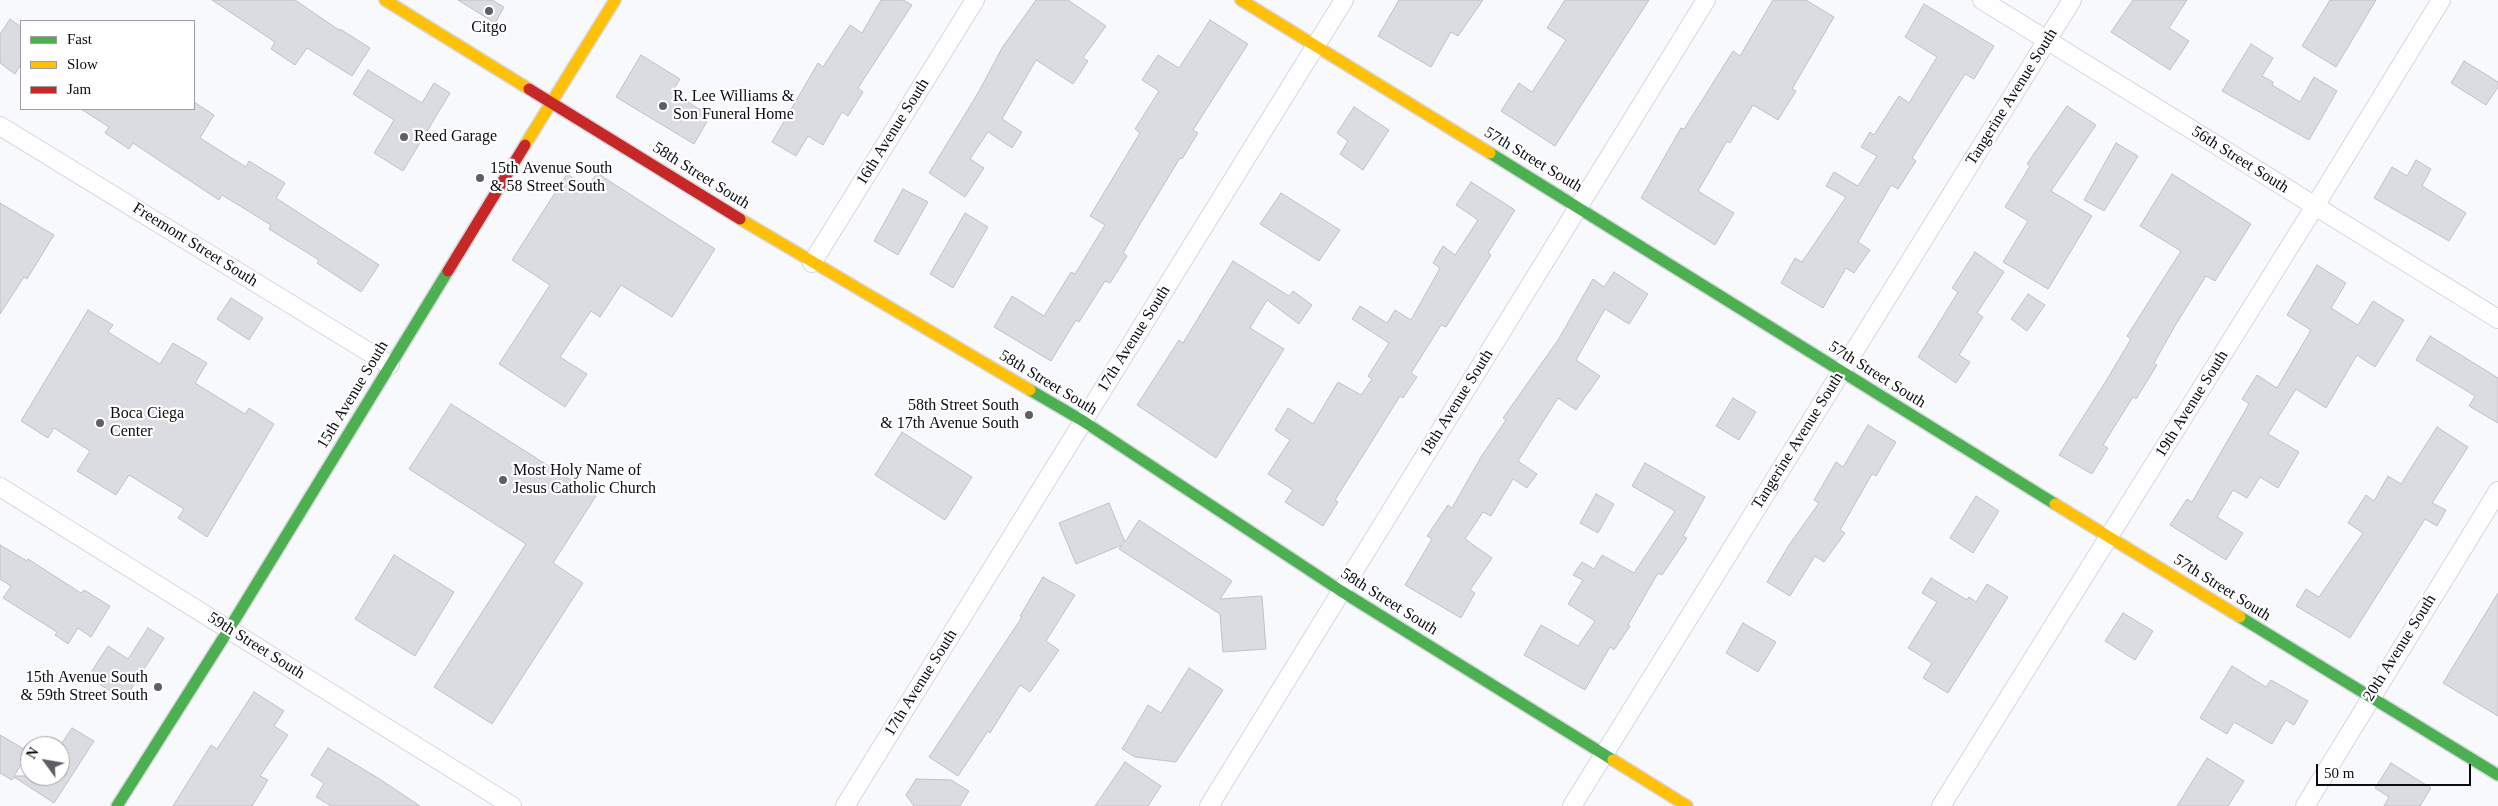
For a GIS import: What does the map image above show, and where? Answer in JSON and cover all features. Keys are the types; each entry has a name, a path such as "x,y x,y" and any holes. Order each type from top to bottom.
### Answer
{"street":[{"name":"58th Street South","path":"385,0 812,263 1083,421 1341,591 1687,806"},
{"name":"15th Avenue South","path":"116,806 229,629 550,102 616,0"},
{"name":"16th Avenue South","path":"812,263 975,0"},
{"name":"57th Street South","path":"1241,0 2108,537 2498,775"},
{"name":"17th Avenue South","path":"845,806 1344,0"},
{"name":"18th Avenue South","path":"1209,806 1706,0"},
{"name":"56th Street South","path":"1982,0 2498,319"},
{"name":"Tangerine Avenue South","path":"1572,806 2072,0"},
{"name":"19th Avenue South","path":"1941,806 2315,206 2441,0"},
{"name":"Freemont Street South","path":"0,126 390,365"},
{"name":"59th Street South","path":"0,487 512,806"},
{"name":"20th Avenue South","path":"2305,806 2370,697 2498,491"}],"building":[{"path":"212,0 295,0 339,30 370,48 352,76 307,48 295,65 271,49 275,42"},
{"name":"Citgo","path":"458,0 492,0 504,7 495,23"},
{"path":"881,0 903,0 912,5 858,88 863,92 848,116 842,112 823,145 808,136 796,156 772,142 818,63 823,67 850,25 862,33"},
{"path":"1036,0 1068,0 1106,26 1083,58 1088,61 1073,84 1036,60 1002,119 1022,132 1012,148 988,132 970,159 984,168 965,197 929,173 978,93 1002,48"},
{"path":"1399,0 1483,0 1458,36 1451,32 1431,67 1378,36"},
{"path":"1565,0 1649,0 1555,146 1501,111 1519,83 1532,92 1566,40 1547,28"},
{"path":"1773,0 1806,0 1834,17 1792,89 1796,91 1778,120 1753,105 1730,143 1727,141 1698,191 1734,213 1715,245 1641,198 1681,128 1684,129 1733,51 1740,56"},
{"path":"2133,0 2187,0 2169,28 2189,41 2170,70 2111,32"},
{"path":"2330,0 2376,0 2336,67 2302,46"},
{"path":"1924,4 1994,46 1974,79 1965,74 1912,158 1916,161 1898,189 1891,185 1858,242 1870,250 1854,273 1846,268 1823,308 1781,283 1795,258 1802,262 1846,197 1826,186 1834,172 1858,186 1877,156 1861,147 1870,132 1874,135 1899,96 1909,103 1937,57 1905,37"},
{"path":"10,19 20,26 20,66 15,74 0,63 0,34"},
{"path":"1210,20 1248,44 1193,130 1198,133 1182,159 1180,158 1123,253 1127,256 1110,283 1105,281 1079,322 1076,320 1051,361 994,327 1012,296 1044,316 1071,272 1075,274 1105,225 1090,216 1140,133 1135,129 1159,91 1142,80 1158,55 1179,68"},
{"path":"2251,44 2273,58 2262,76 2273,82 2272,85 2300,102 2314,77 2337,91 2309,140 2222,91"},
{"name":"R. Lee Williams & Son Funeral Home","path":"641,55 680,79 672,92 710,116 694,144 616,97"},
{"path":"2464,61 2498,82 2498,87 2486,105 2451,83"},
{"name":"Reed Garage","path":"368,70 422,103 434,83 450,93 403,171 374,153 394,120 353,94"},
{"path":"195,103 214,115 200,138 246,167 249,161 285,183 276,198 379,265 361,292 317,263 319,260 269,229 271,225 222,195 219,200 133,143 129,149 105,133 109,127 83,110 195,110"},
{"path":"2067,106 2096,125 2051,191 2092,216 2048,289 2003,262 2028,221 2005,207 2030,166 2027,164"},
{"path":"1354,107 1389,130 1363,170 1340,154 1348,141 1337,133"},
{"path":"2116,143 2138,156 2104,211 2084,200"},
{"path":"2416,160 2431,169 2422,186 2466,213 2449,241 2374,198 2392,167 2407,176"},
{"path":"597,173 715,249 672,317 621,285 600,317 591,311 560,357 587,374 565,407 499,364 550,285 512,260 567,174 588,187"},
{"path":"2172,174 2251,224 2215,281 2206,276 2154,363 2157,365 2136,399 2133,397 2103,445 2108,448 2092,474 2059,455 2131,339 2127,336 2181,251 2140,226"},
{"path":"1471,182 1515,210 1488,253 1491,255 1446,327 1441,325 1411,373 1417,377 1403,398 1400,396 1335,500 1338,502 1323,526 1285,502 1293,490 1268,474 1290,440 1275,430 1288,408 1313,424 1338,382 1361,395 1372,379 1368,376 1389,343 1352,319 1360,306 1387,323 1395,310 1411,320 1440,268 1433,263 1443,246 1455,255 1478,220 1456,205"},
{"path":"903,189 928,202 898,255 874,241"},
{"path":"1281,193 1340,230 1319,261 1260,224"},
{"path":"0,203 54,235 27,279 24,277 0,314"},
{"path":"965,213 988,227 953,288 930,274"},
{"path":"1975,252 2004,272 1977,313 1983,317 1959,355 1970,362 1956,383 1918,357 1958,292 1952,288"},
{"path":"1233,261 1289,296 1293,291 1312,305 1299,324 1267,300 1250,328 1284,349 1216,458 1137,405 1179,340 1183,343"},
{"path":"2317,265 2346,283 2331,308 2358,325 2373,301 2404,320 2375,367 2357,355 2326,408 2296,389 2268,434 2299,452 2278,488 2260,477 2247,498 2233,490 2217,517 2243,533 2226,560 2170,525 2187,499 2192,502 2249,404 2242,399 2257,375 2277,388 2311,330 2287,315"},
{"path":"1614,272 1648,294 1629,324 1605,309 1576,360 1600,376 1576,410 1558,398 1518,461 1537,474 1527,488 1513,479 1491,516 1483,512 1465,539 1492,558 1470,590 1475,593 1461,618 1405,585 1432,539 1427,536 1448,505 1452,508 1481,457 1506,420 1503,418 1558,340 1593,279 1604,287"},
{"path":"2028,294 2045,305 2027,331 2011,319"},
{"path":"231,298 263,318 249,340 217,319"},
{"name":"Boca Ciega Center","path":"88,310 113,325 108,332 160,364 173,343 207,363 195,383 245,414 249,408 274,424 207,537 178,518 184,509 129,475 116,495 77,471 90,451 54,428 48,438 21,421"},
{"path":"2430,336 2498,378 2498,423 2469,406 2475,396 2416,360"},
{"path":"1733,398 1756,412 1739,440 1716,426"},
{"path":"451,404 596,496 553,563 583,583 492,724 434,687 526,544 409,469"},
{"path":"1868,425 1896,442 1876,476 1872,474 1840,530 1845,533 1824,562 1815,556 1790,596 1767,582 1789,545 1819,503 1814,500 1836,462 1843,467"},
{"path":"2437,427 2468,447 2432,503 2446,510 2437,526 2425,519 2350,638 2296,606 2306,589 2319,597 2363,533 2348,523 2366,495 2374,501 2388,476 2401,484"},
{"path":"902,432 972,477 945,520 875,475"},
{"path":"1645,463 1705,497 1683,536 1687,538 1662,575 1658,573 1628,625 1630,626 1614,650 1610,647 1585,690 1524,655 1541,625 1578,646 1595,621 1568,604 1583,580 1573,575 1582,562 1594,569 1602,555 1634,573 1675,511 1632,486"},
{"path":"1596,494 1614,504 1598,533 1580,523"},
{"path":"1976,496 1999,511 1973,553 1950,538"},
{"path":"1109,503 1125,542 1139,520 1232,581 1220,599 1262,596 1266,649 1223,652 1220,614 1119,549 1122,545 1076,564 1059,523"},
{"path":"0,545 27,561 28,559 81,593 84,590 110,606 91,637 78,628 68,644 55,635 57,632 3,598 11,586 0,579"},
{"path":"394,555 454,592 415,656 355,619"},
{"path":"1043,577 1075,595 1046,641 1059,650 1030,692 1020,685 990,733 988,731 958,776 929,757 1022,617 1020,616"},
{"path":"1931,578 1967,600 1969,597 1976,602 1987,584 2008,597 1948,693 1923,678 1932,663 1908,648 1937,602 1922,593"},
{"path":"2498,593 2498,716 2443,683"},
{"path":"2123,613 2153,631 2135,660 2105,641"},
{"path":"1743,623 1776,642 1758,672 1726,653"},
{"path":"148,628 164,638 124,700 88,677 108,646 128,659"},
{"path":"2232,666 2266,687 2271,680 2308,701 2294,725 2286,720 2272,744 2234,722 2227,734 2200,718"},
{"path":"1189,668 1223,690 1176,762 1135,757 1122,749 1148,705 1161,713"},
{"path":"254,692 284,711 274,726 288,735 260,776 268,780 252,806 173,806 211,745 217,749"},
{"path":"72,728 94,741 70,778 70,736 67,736"},
{"path":"0,735 20,747 20,766 14,776 20,776 20,781 14,777 12,780 0,773"},
{"path":"328,748 420,806 331,806 316,797 324,783 311,775"},
{"path":"2207,758 2244,781 2228,806 2177,806"},
{"path":"1125,762 1161,786 1148,806 1095,806"},
{"path":"2391,763 2431,788 2420,806 2384,806 2389,797 2375,788"},
{"path":"916,779 951,780 969,791 960,806 914,806 906,795"},
{"path":"28,786 65,786 54,803"}],"traffic: fast":[{"path":"1490,153 2055,504"},
{"path":"117,806 229,629 448,271"},
{"path":"1030,390 1083,421 1341,591 1613,760"},
{"path":"2240,617 2498,775"}],"traffic: slow":[{"path":"385,0 529,89"},
{"path":"525,145 615,0"},
{"path":"1241,0 1490,153"},
{"path":"740,219 1030,390"},
{"path":"2055,504 2240,617"},
{"path":"1613,760 1687,806"}],"traffic: jam":[{"path":"529,89 740,219"},
{"path":"448,271 525,145"}],"place":[{"name":"Citgo","path":"489,11"},
{"name":"R. Lee Williams & Son Funeral Home","path":"663,106"},
{"name":"Reed Garage","path":"404,137"},
{"name":"15th Avenue South & 58 Street South","path":"480,178"},
{"name":"58th Street South & 17th Avenue South","path":"1029,415"},
{"name":"Boca Ciega Center","path":"100,423"},
{"name":"Most Holy Name of Jesus Catholic Church","path":"503,480"},
{"name":"15th Avenue South & 59th Street South","path":"158,687"}]}
